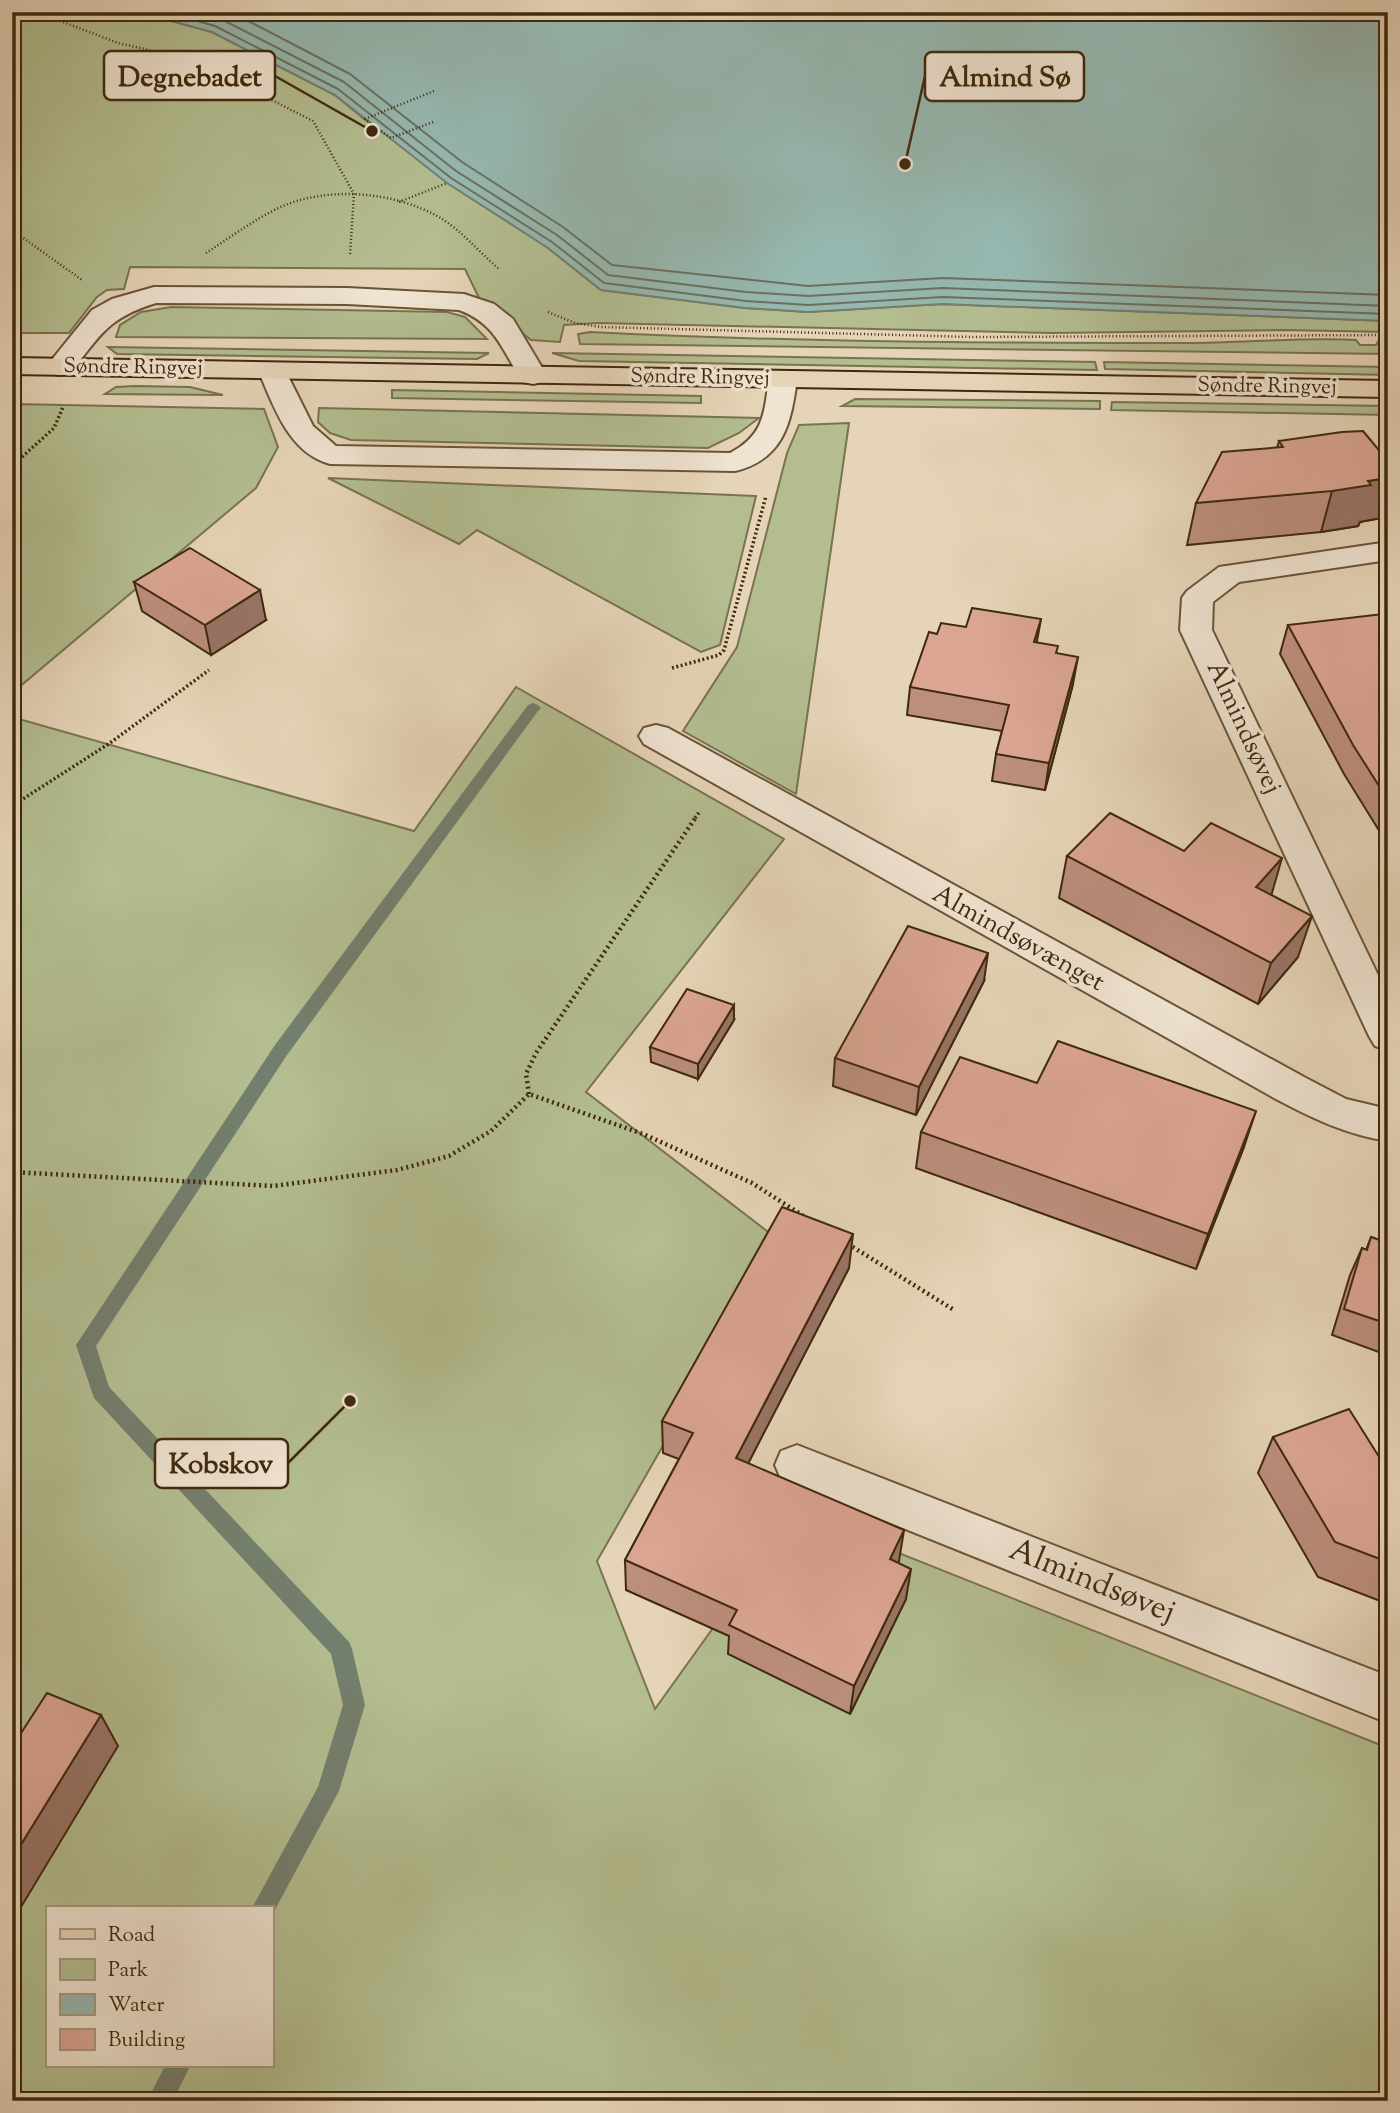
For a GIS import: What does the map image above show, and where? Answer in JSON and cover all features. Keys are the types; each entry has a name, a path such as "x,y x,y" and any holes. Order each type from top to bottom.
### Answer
{"main road":[{"name":"Søndre Ringvej","path":"12,366 1388,389"}],"street":[{"path":"71,367 102,316 121,305 154,295 347,296 455,301 485,310 503,325 533,376"},
{"path":"273,372 303,436 320,451 330,455 735,462 756,452 774,431 783,379"},
{"name":"Almindsøvej","path":"1388,551 1230,574 1198,598 1196,630 1388,1036"},
{"name":"Almindsøvænget","path":"656,736 1290,1088 1332,1110 1367,1122 1388,1125"},
{"name":"Almindsøvej","path":"797,1465 1388,1700"}],"path":[{"path":"37,12 118,43 193,60 313,121 354,194 347,296"},
{"path":"433,122 391,138 365,119 434,91"},
{"path":"398,202 447,184"},
{"path":"154,295 156,285 285,204 324,196 354,194 398,202 439,217 506,275"},
{"path":"12,230 121,305"},
{"path":"541,306 549,313 575,323 601,327 972,337 1388,335"},
{"path":"12,466 54,428 71,367"},
{"path":"672,668 719,655 726,645 768,489 735,462"},
{"path":"12,806 110,743 209,670"},
{"path":"529,1094 526,1074 536,1052 725,775"},
{"path":"12,1172 273,1186 397,1170 449,1156 491,1130 529,1094"},
{"path":"529,1094 643,1134 752,1183 808,1218"},
{"path":"842,1240 954,1310"}],"green space":[{"path":"12,12 138,12 212,32 335,95 364,119 548,248 601,290 745,308 808,312 942,304 1388,321 1388,332 1283,330 1053,333 598,323 564,325 560,342 531,340 479,298 465,269 130,267 124,289 107,290 97,297 69,333 12,333"},
{"path":"171,307 447,312 465,317 487,339 116,337 120,325 141,312"},
{"path":"590,332 963,342 1187,343 1335,339 1356,340 1360,345 1376,345 1379,340 1388,340 1388,354 580,344 578,334"},
{"path":"108,347 489,353 477,359 117,354"},
{"path":"552,353 1095,362 1097,370 579,361"},
{"path":"1104,362 1388,367 1388,375 1105,369"},
{"path":"116,387 190,387 223,395 105,394"},
{"path":"392,390 701,396 701,403 392,398"},
{"path":"855,399 1100,401 1100,409 842,406"},
{"path":"1112,402 1388,406 1388,415 1111,410"},
{"path":"12,404 264,409 278,447 256,488 12,693"},
{"path":"319,408 759,418 739,433 708,448 351,440 330,433 318,422"},
{"path":"849,423 796,794 683,731 737,647 787,453 799,425"},
{"path":"328,478 756,496 720,645 701,652 477,530 459,544"},
{"path":"516,687 784,839 586,1092 780,1241 597,1561 655,1709 796,1512 1388,1748 1388,2101 12,2101 12,717 414,831"}],"water":[{"path":"138,12 1388,12 1388,321 942,304 808,312 745,308 601,290 548,248 447,183 335,95 212,32"}],"building":[{"path":"1363,431 1388,461 1388,478 1368,481 1371,485 1332,491 1196,503 1222,452 1283,447 1279,441"},
{"path":"190,548 260,590 205,625 134,582"},
{"path":"972,608 1041,619 1034,642 1058,646 1056,653 1078,657 1049,763 996,754 1009,705 910,687 929,632 937,634 941,623 966,627"},
{"path":"1383,614 1388,622 1388,800 1353,745 1288,625"},
{"path":"1110,813 1184,851 1211,823 1282,858 1256,887 1312,916 1271,963 1067,856"},
{"path":"908,926 988,953 919,1087 835,1058"},
{"path":"687,989 734,1005 698,1064 650,1047"},
{"path":"1058,1041 1256,1111 1208,1234 921,1132 960,1057 1037,1083"},
{"path":"782,1207 853,1234 736,1458 904,1530 890,1559 911,1569 854,1686 729,1625 737,1610 625,1560 693,1433 662,1421"},
{"path":"1371,1237 1388,1243 1388,1324 1344,1309 1362,1248 1367,1250"},
{"path":"1349,1409 1388,1471 1388,1562 1335,1542 1273,1437"},
{"path":"47,1693 101,1715 12,1859 12,1747"}],"waterway":[{"path":"265,1906 328,1791 354,1705 341,1649 101,1392 86,1345 281,1050 533,708"},
{"path":"159,2101 177,2068"}],"place":[{"name":"Degnebadet","path":"372,131"},
{"name":"Almind Sø","path":"905,164"},
{"name":"Kobskov","path":"350,1401"}]}
